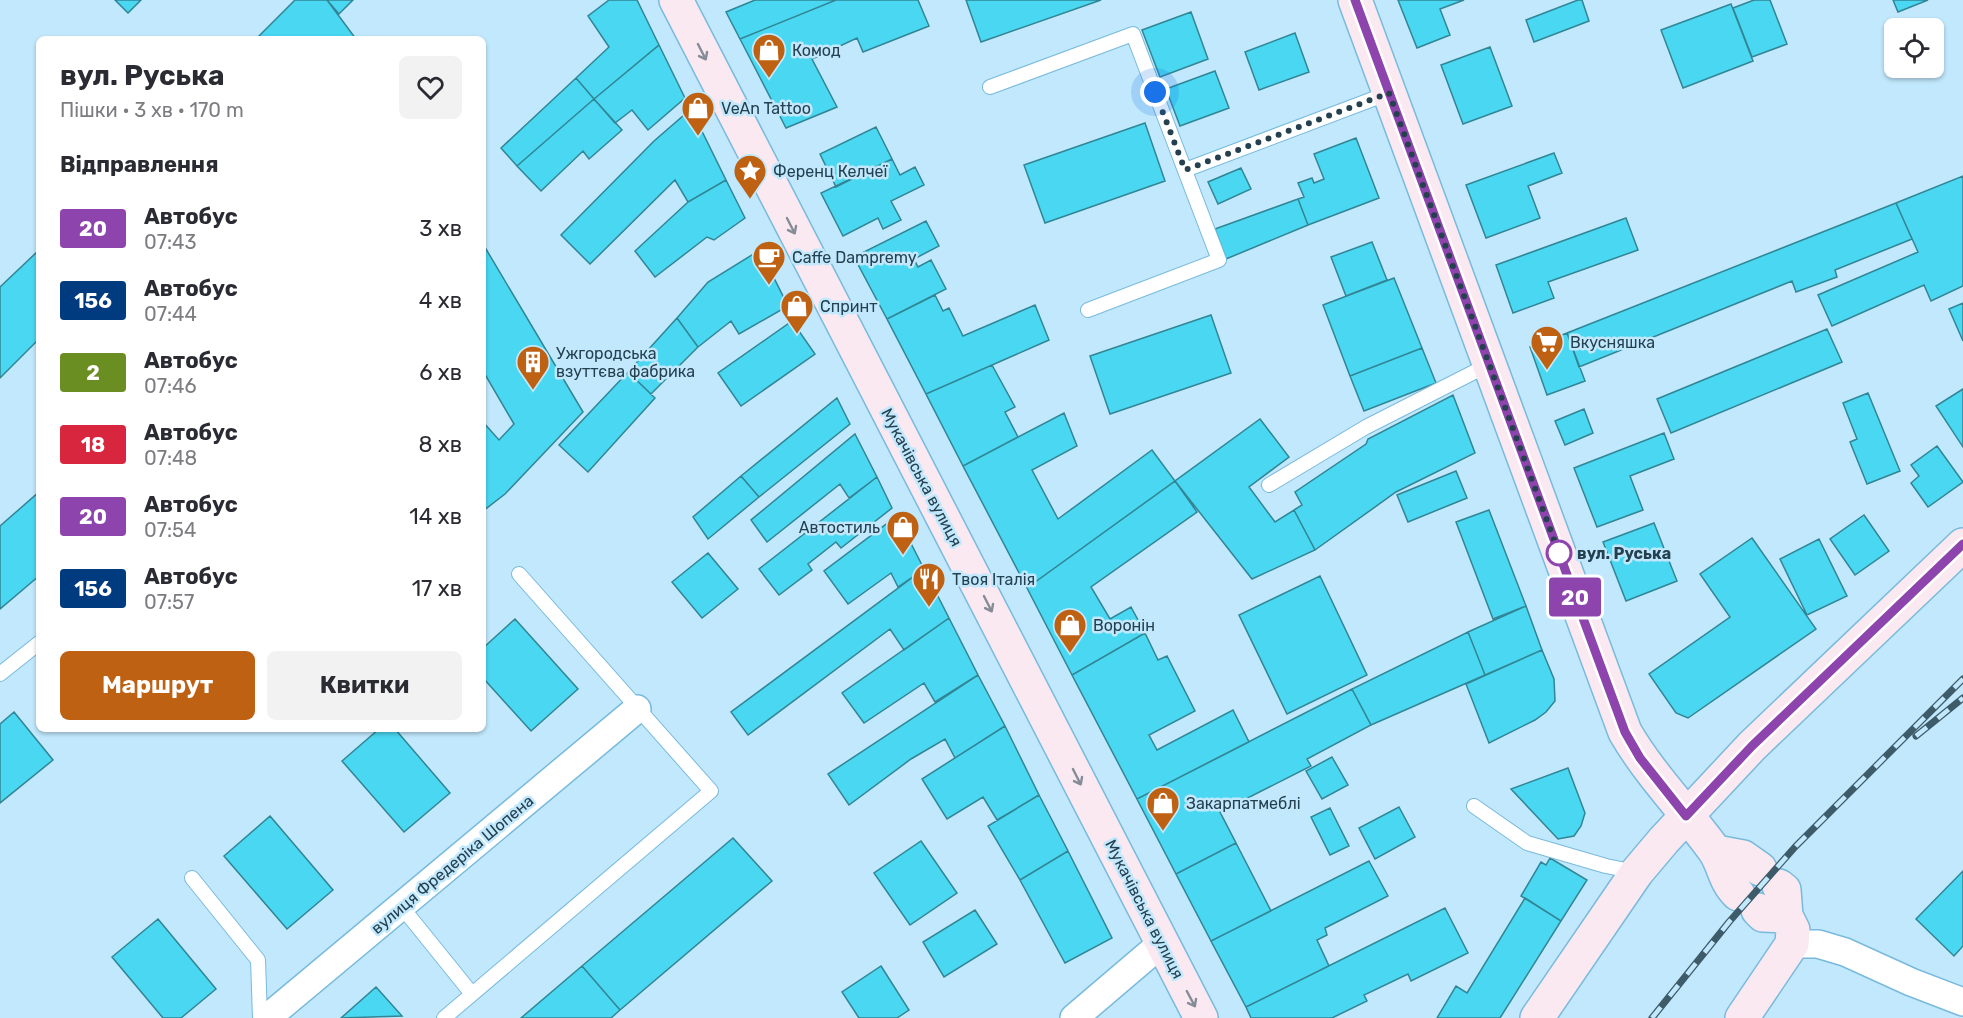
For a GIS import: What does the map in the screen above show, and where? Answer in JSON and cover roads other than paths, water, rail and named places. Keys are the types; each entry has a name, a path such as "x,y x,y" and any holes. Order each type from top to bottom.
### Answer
{"main road":[{"name":"Мукачівська вулиця","path":"676,0 1201,1018"},
{"path":"1355,0 1625,732 1640,758 1716,852 1728,885 1769,903 1742,1018"},
{"path":"1537,1018 1637,872 1686,816 1752,746 1963,544"}],"street":[{"name":"вулиця Фредеріка Шопена","path":"267,1018 637,709"},
{"path":"1769,903 1818,944 1845,952 1911,982 1963,1002"},
{"path":"1074,1018 1162,943"}],"lane":[{"path":"990,87 1133,34 1219,260 1088,310"},
{"path":"1185,170 1389,93"},
{"path":"1269,485 1366,427 1488,364"},
{"path":"444,1018 711,791 519,574"},
{"path":"0,674 36,645"},
{"path":"1474,806 1527,843 1606,866 1637,872"},
{"path":"192,878 258,960 260,1018"},
{"path":"401,906 472,994"}],"railway":[{"path":"1652,1018 1729,922 1795,847 1963,679"},
{"path":"1916,736 1963,698"}],"place":[{"name":"Комод","path":"769,79"},
{"name":"VeAn Tattoo","path":"698,137"},
{"name":"Ференц Келчеї","path":"750,200"},
{"name":"Caffe Dampremy","path":"769,286"},
{"name":"Спринт","path":"797,335"},
{"name":"Вкусняшка","path":"1547,371"},
{"name":"Ужгородська взуттєва фабрика","path":"533,391"},
{"name":"вул. Руська","path":"1559,553"},
{"name":"Автостиль","path":"903,556"},
{"name":"Твоя Італія","path":"929,608"},
{"name":"Воронін","path":"1070,654"},
{"name":"Закарпатмеблі","path":"1163,832"}]}
